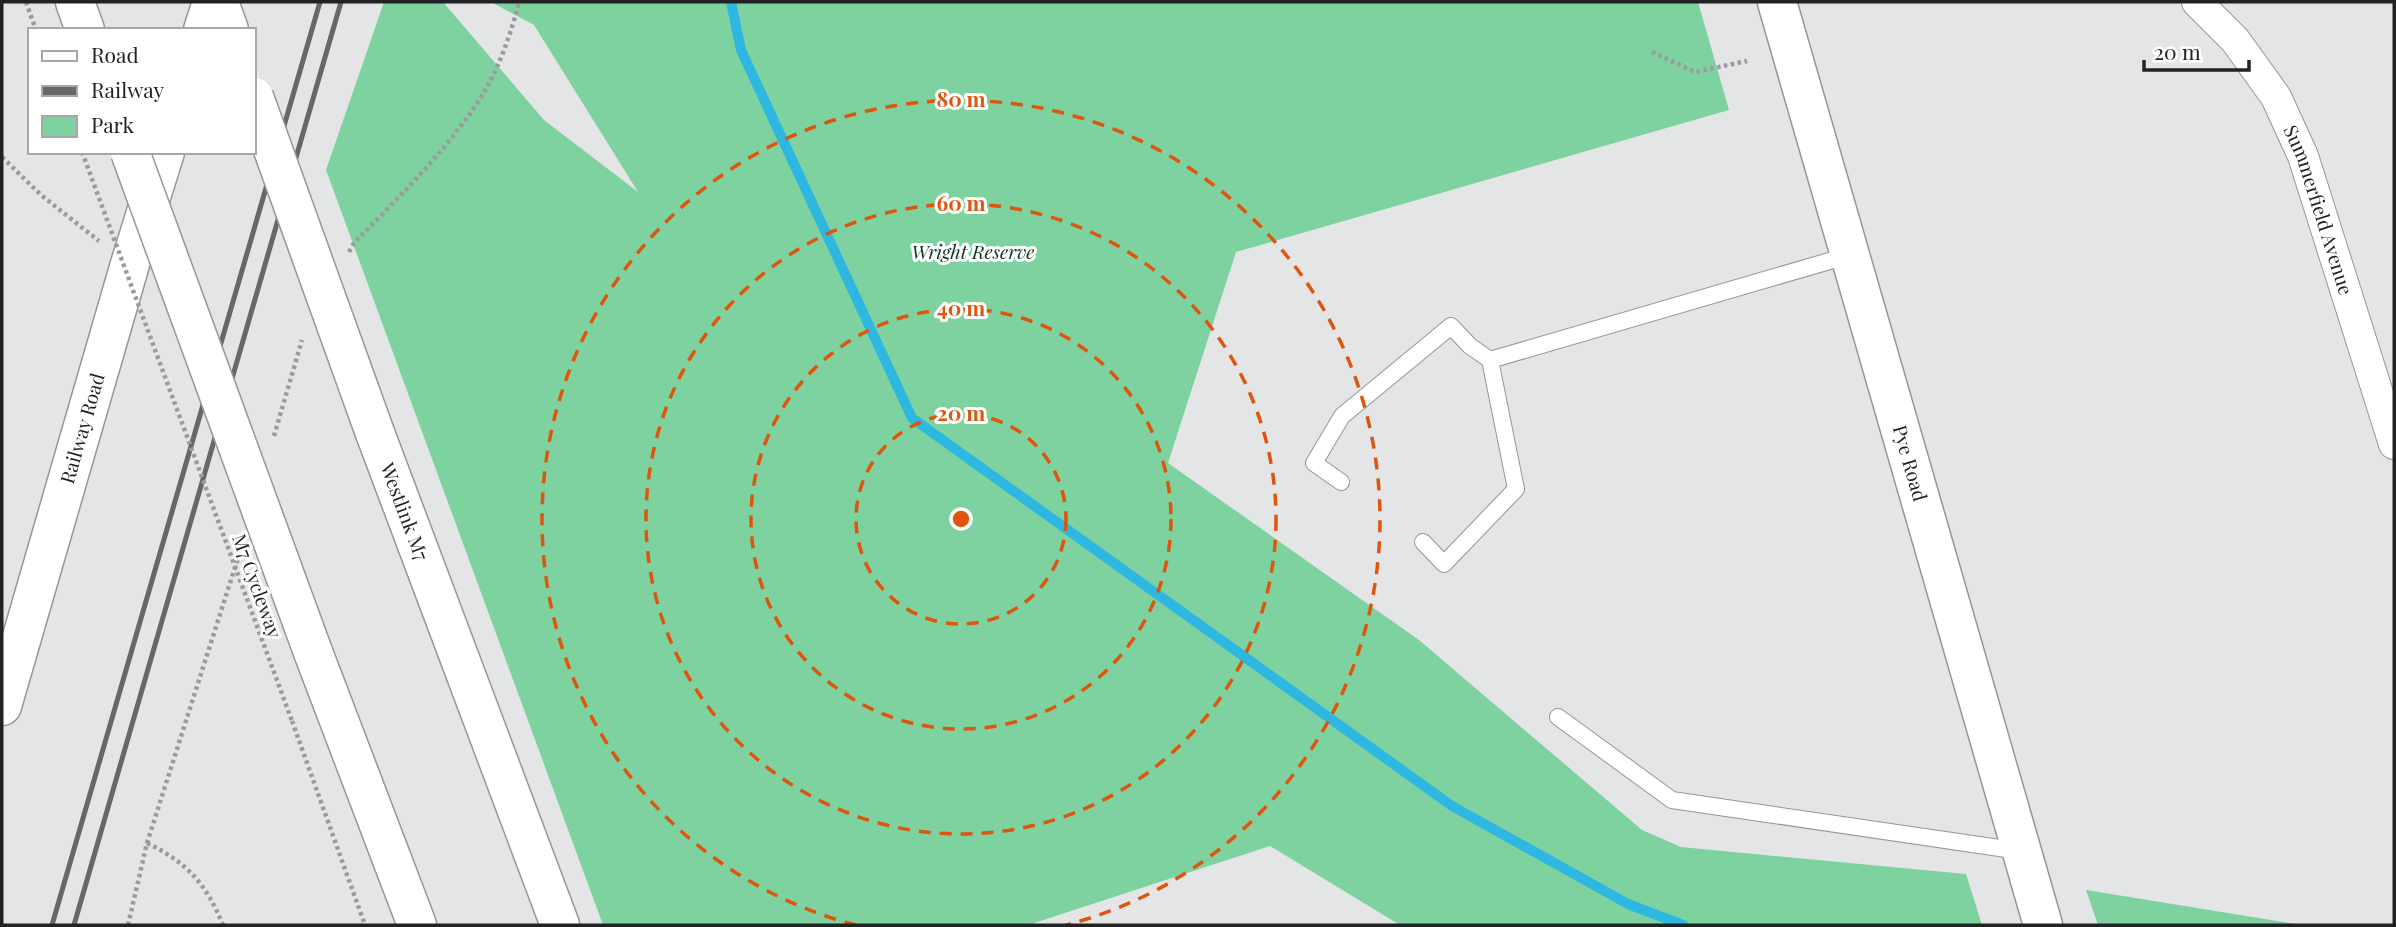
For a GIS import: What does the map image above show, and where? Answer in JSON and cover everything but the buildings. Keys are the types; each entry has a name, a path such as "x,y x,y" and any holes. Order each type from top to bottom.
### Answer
{"main road":[{"path":"75,2 84,28"},
{"path":"204,28 212,2"},
{"path":"219,2 228,28"},
{"name":"Pye Road","path":"1777,2 2043,925"},
{"name":"Westlink M7","path":"256,103 375,433 560,925"},
{"path":"131,154 313,652 417,925"},
{"name":"Railway Road","path":"2,706 114,252 164,154"}],"street":[{"name":"Summerfield Avenue","path":"2197,2 2235,40 2276,97 2303,156 2394,444"}],"lane":[{"path":"1490,360 1850,255"},
{"path":"1341,482 1314,463 1342,416 1451,326 1470,346 1490,360 1516,489 1444,564 1423,542"},
{"path":"1558,717 1672,800 2023,851"}],"path":[{"path":"26,2 35,28"},
{"path":"347,255 354,243 443,148 487,87 520,2"},
{"path":"1652,52 1695,72 1747,61"},
{"name":"M7 Cycleway","path":"83,154 365,925"},
{"path":"2,157 41,195 114,252"},
{"path":"272,440 308,329"},
{"path":"128,925 147,844 241,547"},
{"path":"147,844 172,855 193,873 212,898 223,925"}],"green space":[{"name":"Wright Reserve","path":"384,2 443,2 544,120 638,192 534,25 491,2 1698,2 1729,110 1236,252 1168,463 1419,640 1642,830 1681,847 1966,874 1982,925 1400,925 1270,846 1028,925 603,925 326,170"},
{"path":"2086,890 2302,925 2098,925"}],"waterway":[{"path":"731,2 741,50 912,418 1452,806 1628,904 1683,925"}],"railway":[{"path":"52,925 320,2"},
{"path":"74,925 341,2"}]}
